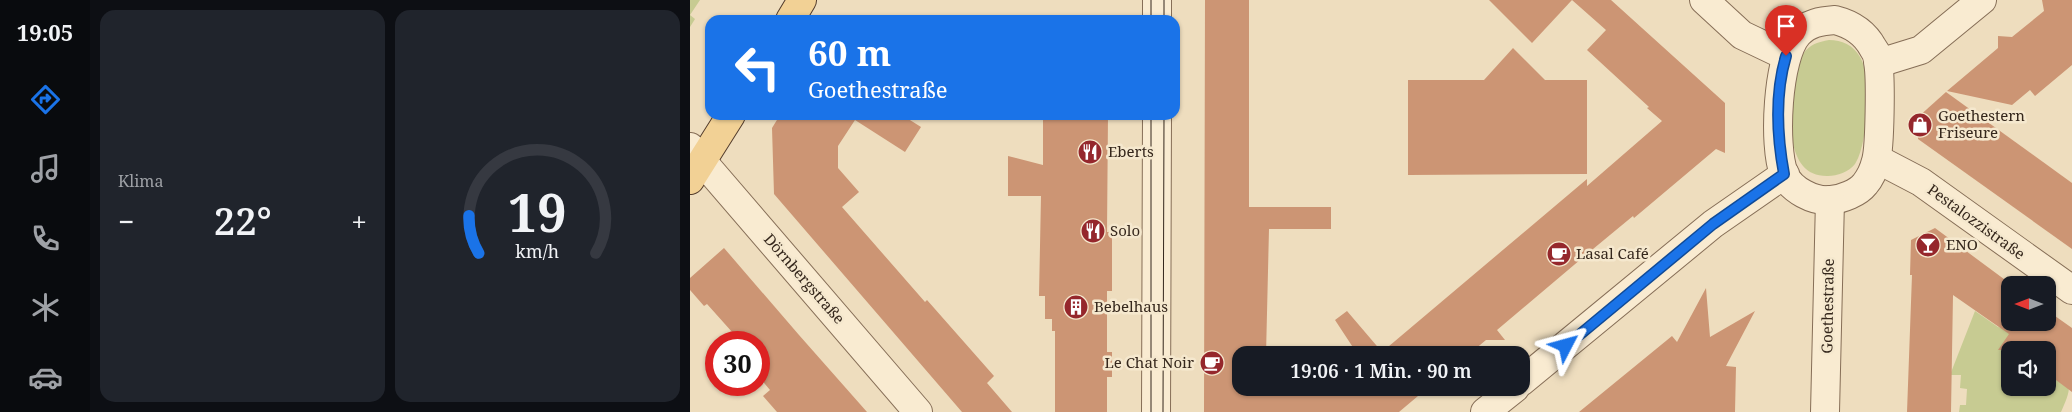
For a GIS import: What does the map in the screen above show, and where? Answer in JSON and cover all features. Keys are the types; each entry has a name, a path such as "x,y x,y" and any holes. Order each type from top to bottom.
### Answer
{"main road":[{"path":"793,15 802,0"},
{"path":"694,163 727,120"}],"street":[{"path":"1157,0 1157,15"},
{"path":"1704,0 1742,35 1786,56"},
{"path":"1879,63 1921,50 1982,0"},
{"path":"1836,10 1874,48 1879,63 1877,159 1872,173 1864,186 1848,195 1830,200 1812,198 1795,187 1784,174 1779,146 1779,105 1782,71 1786,56 1797,35 1808,25 1820,21 1836,10"},
{"path":"1156,412 1157,120"},
{"name":"Pestalozzistraße","path":"1877,159 1921,182 2072,290"},
{"name":"Dörnbergstraße","path":"694,163 918,412"},
{"path":"1530,375 1713,224 1784,174"},
{"name":"Goethestraße","path":"1825,412 1830,200"},
{"path":"1485,412 1505,396"}],"green space":[{"path":"690,0 700,0 690,15"},
{"path":"690,15 695,19 690,27"},
{"path":"1829,40 1847,44 1860,57 1866,79 1867,111 1863,142 1855,164 1846,171 1828,176 1814,174 1804,166 1797,156 1793,142 1791,112 1796,73 1801,58 1811,46"},
{"path":"1975,311 2001,328 2001,331 2012,331 2012,341 2001,341 2001,396 2056,396 2057,363 2068,382 2069,392 2061,412 1959,412 1960,405 1966,405 1967,389 1960,388 1961,375 1950,375"}],"building":[{"path":"1205,0 1249,0 1249,207 1331,207 1331,229 1269,229 1266,346 1232,346 1232,396 1418,396 1399,412 1204,412"},
{"path":"1489,0 1572,0 1532,43"},
{"path":"1572,0 1611,0 1725,103 1725,153 1716,149 1497,330 1505,340 1486,340 1479,346 1389,346 1587,179 1587,186 1662,121 1587,50 1606,30"},
{"path":"2042,0 2072,0 2072,65 2035,96 2030,90 2012,105 1947,91 1998,48 1998,36 2012,37 2044,11"},
{"path":"1513,48 1545,80 1587,80 1587,174 1408,175 1408,80 1484,80"},
{"path":"1946,92 2072,183 2072,249 1918,139 1917,118"},
{"path":"777,120 855,120 838,146 838,168 859,192 842,207 925,302 927,300 994,376 987,383 1012,412 962,412 774,194 772,128"},
{"path":"855,120 910,120 921,127 905,152"},
{"path":"1043,120 1108,120 1107,232 1112,232 1112,291 1107,291 1107,352 1112,352 1112,377 1107,377 1107,412 1055,412 1055,331 1052,331 1052,319 1045,319 1045,296 1039,296 1041,196 1008,196 1008,156 1043,165"},
{"path":"1935,228 2001,277 2001,328 1953,295 1951,412 1907,412 1912,275 1910,275 1911,240"},
{"path":"724,248 867,412 777,412 763,396 770,396 770,331 731,331 707,304 704,306 690,290 690,278"},
{"path":"1706,288 1710,337 1755,311 1726,366 1736,367 1735,412 1579,412 1672,336 1677,342"},
{"path":"1347,311 1377,346 1352,346 1335,320"},
{"path":"2056,317 2072,328 2072,392 2056,380 2056,341 2004,341 2009,334 2005,331 2056,331"}],"tram line":[{"path":"1151,0 1151,15"},
{"path":"1164,0 1164,15"},
{"path":"1151,120 1151,412"},
{"path":"1163,412 1164,120"}],"place":[{"name":"Goethestern Friseure","path":"1920,125"},
{"name":"Eberts","path":"1090,152"},
{"name":"Solo","path":"1093,231"},
{"name":"ENO","path":"1928,245"},
{"name":"Lasal Café","path":"1559,254"},
{"name":"Bebelhaus","path":"1076,307"},
{"name":"Le Chat Noir","path":"1212,363"}],"route":[{"path":"1566,346 1713,224 1784,174 1779,146 1779,105 1782,71 1786,56"}]}
